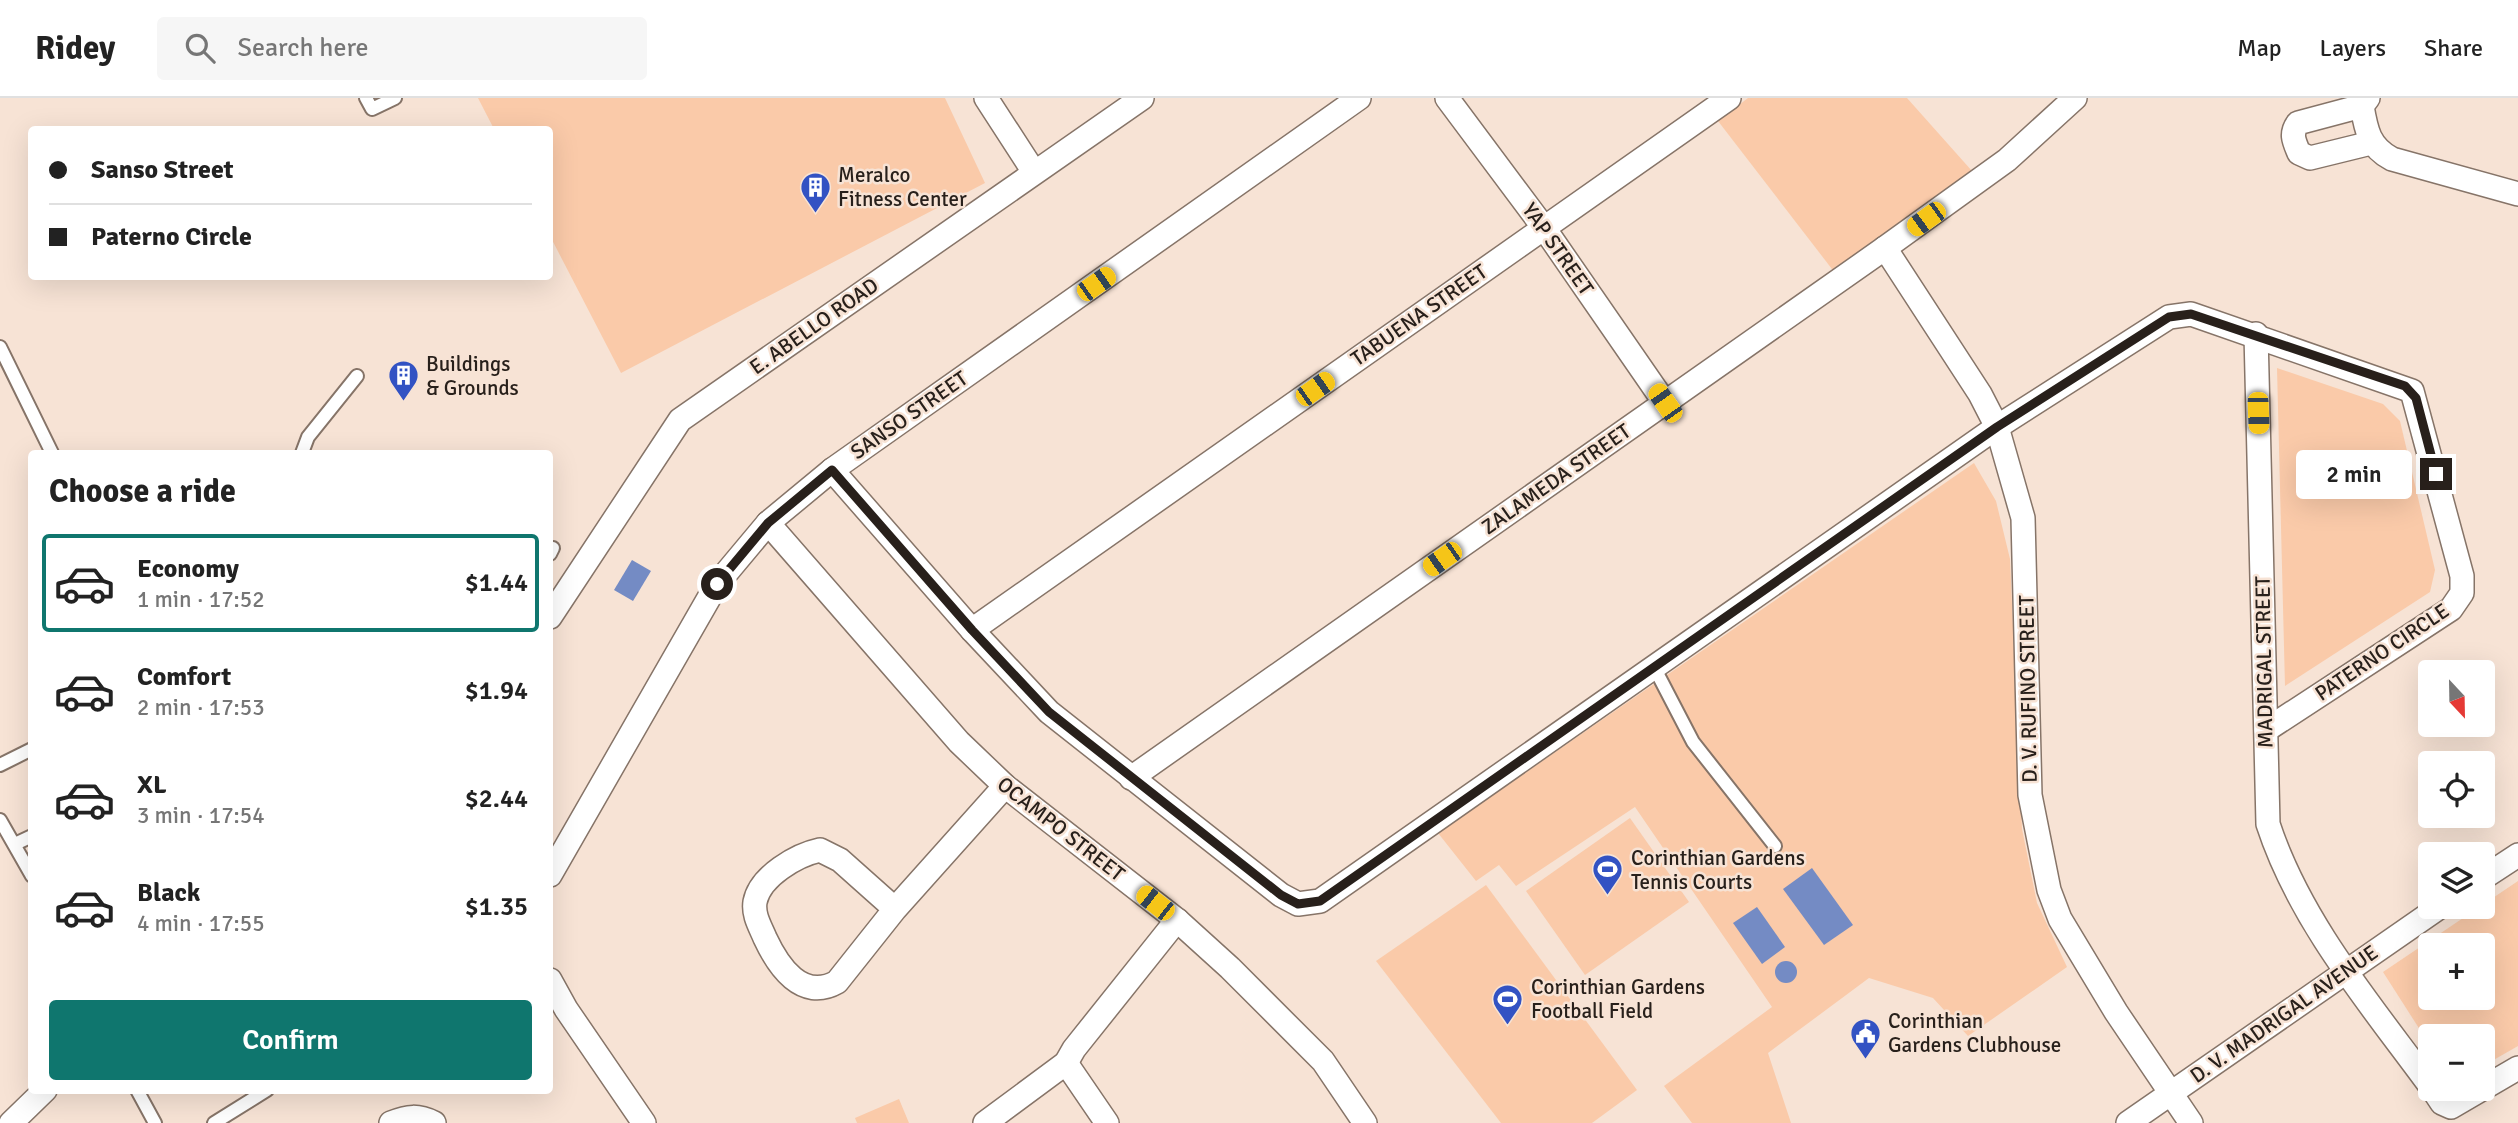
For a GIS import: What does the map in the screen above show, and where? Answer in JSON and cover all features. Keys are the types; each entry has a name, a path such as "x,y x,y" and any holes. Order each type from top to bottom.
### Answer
{"street":[{"path":"986,98 1034,172"},
{"name":"E. ABELLO ROAD","path":"553,612 675,425 1142,98"},
{"name":"SANSO STREET","path":"553,870 717,584 768,523 832,470 1359,98"},
{"name":"YAP STREET","path":"1447,98 1544,228 1665,403"},
{"name":"TABUENA STREET","path":"972,630 1729,98"},
{"name":"ZALAMEDA STREET","path":"1131,778 1885,248 2007,160 2075,98"},
{"path":"2371,143 2310,158 2299,153 2293,137 2298,122 2365,102 2371,143 2392,159 2518,194"},
{"name":"D. V. RUFINO STREET","path":"1885,248 1980,394 1997,427 2023,518 2030,795 2049,890 2060,919 2078,950 2191,1123"},
{"path":"832,470 972,630 1049,712 1281,895 1298,904 1320,901 1997,427 2169,317 2191,314 2256,334"},
{"name":"MADRIGAL STREET","path":"2256,334 2266,730 2265,806 2272,835 2292,886 2346,970 2418,1070"},
{"name":"PATERNO CIRCLE","path":"2256,334 2412,391 2462,576 2462,593 2451,609 2266,730"},
{"name":"OCAMPO STREET","path":"768,523 959,742 1005,786 1177,920 1250,987 1323,1061 1365,1123"},
{"path":"895,909 840,860 820,850 774,873 755,900 755,915 783,970 798,984 817,988 837,982 895,909 1005,786"},
{"path":"2495,870 2518,855"},
{"name":"D. V. MADRIGAL AVENUE","path":"2128,1123 2422,919"},
{"path":"985,1123 1066,1063 1074,1049 1177,920"},
{"path":"553,985 566,1009 644,1123"},
{"path":"1066,1063 1107,1123"},
{"path":"2495,1081 2518,1068"},
{"path":"11,1123 41,1094"},
{"path":"2441,1101 2451,1107 2461,1101"},
{"path":"391,1123 408,1116 424,1117 434,1123"}],"lane":[{"path":"366,98 372,109 395,98"},
{"path":"0,347 50,450"},
{"path":"303,450 308,437 357,376"},
{"path":"1654,667 1693,742 1774,846"},
{"path":"0,765 28,752"},
{"path":"0,820 28,868"},
{"path":"15,844 28,838"},
{"path":"139,1094 155,1123"},
{"path":"214,1123 261,1094"}],"shaded area":[{"path":"478,98 945,98 985,183 621,373 553,242 553,126 492,126"},
{"path":"1748,98 1907,98 1972,171 1835,273 1718,121"},
{"path":"2277,368 2383,404 2400,421 2435,570 2430,592 2285,686"},
{"path":"1974,463 1996,501 2010,559 2022,829 2037,903 2067,967 1968,1036 1933,998 1869,978 1768,1053 1791,1123 1692,1123 1664,1086 1772,1007 1635,807 1516,886 1499,865 1476,881 1438,833"},
{"name":"Corinthian Gardens Tennis Courts","path":"1630,818 1689,902 1585,975 1526,891"},
{"path":"2518,881 2518,1046 2495,1059 2495,1024 2418,1024 2418,1027 2383,972 2418,948 2418,1010 2495,1010 2495,933 2441,933 2462,919 2495,919 2495,897"},
{"name":"Corinthian Gardens Football Field","path":"1486,885 1637,1090 1592,1123 1501,1123 1376,961"},
{"path":"899,1099 909,1123 857,1123 855,1118"}],"water":[{"path":"632,560 651,571 633,601 614,590"},
{"path":"1812,868 1853,925 1824,945 1783,889"},
{"path":"1757,907 1785,947 1762,964 1733,923"},
{"path":"1786,961 1794,964 1797,972 1794,980 1786,983 1778,980 1775,972 1778,964"}],"place":[{"name":"Meralco Fitness Center","path":"815,214"},
{"name":"Buildings & Grounds","path":"403,403"},
{"name":"Corinthian Gardens Tennis Courts","path":"1608,897"},
{"name":"Corinthian Gardens Football Field","path":"1508,1026"},
{"name":"Corinthian Gardens Clubhouse","path":"1865,1060"}],"route":[{"path":"717,584 768,523 832,470 972,630 1049,712 1281,895 1298,904 1320,901 1997,427 2169,317 2180,313 2191,314 2405,386 2416,398 2436,474"}]}
